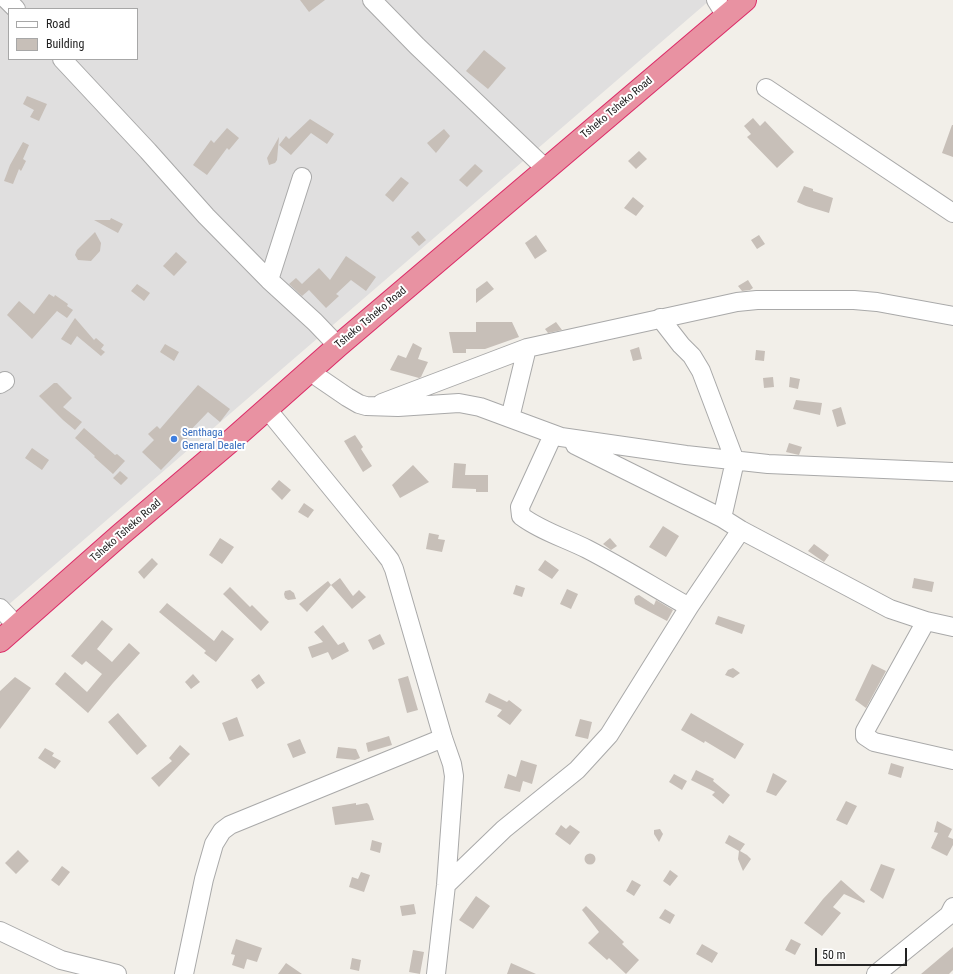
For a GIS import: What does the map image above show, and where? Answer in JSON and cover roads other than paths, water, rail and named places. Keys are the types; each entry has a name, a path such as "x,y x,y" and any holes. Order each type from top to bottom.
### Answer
{"highway":[{"name":"Tsheko Tsheko Road","path":"0,641 338,346 546,169 721,8 745,0"}],"street":[{"path":"7,0 15,8"},
{"path":"372,0 546,169"},
{"path":"63,60 206,216 269,280 316,322 338,346"},
{"path":"766,88 953,213"},
{"path":"269,280 302,177"},
{"path":"374,406 527,348 737,302 757,300 854,300 877,302 953,316"},
{"path":"660,318 681,345 692,356 701,371 735,461 722,518"},
{"path":"510,418 527,348"},
{"path":"310,371 358,404 398,407 459,403 480,407 557,436 722,518 741,530 890,609 926,621 953,627"},
{"path":"267,409 390,560 394,568 443,738 452,764 454,780 446,885 436,974"},
{"path":"557,436 637,449 735,461 953,472"},
{"path":"557,436 520,507 521,516 529,522 606,559 689,608"},
{"path":"446,885 504,829 577,770 609,735 689,608 741,530"},
{"path":"0,608 17,626"},
{"path":"926,621 865,731 865,736 874,742 953,760"},
{"path":"184,974 204,879 214,844 222,831 230,825 443,738"},
{"path":"876,974 949,915 953,908"},
{"path":"0,931 61,960 117,974"}],"place":[{"name":"Senthaga General Dealer","path":"174,439"}]}
